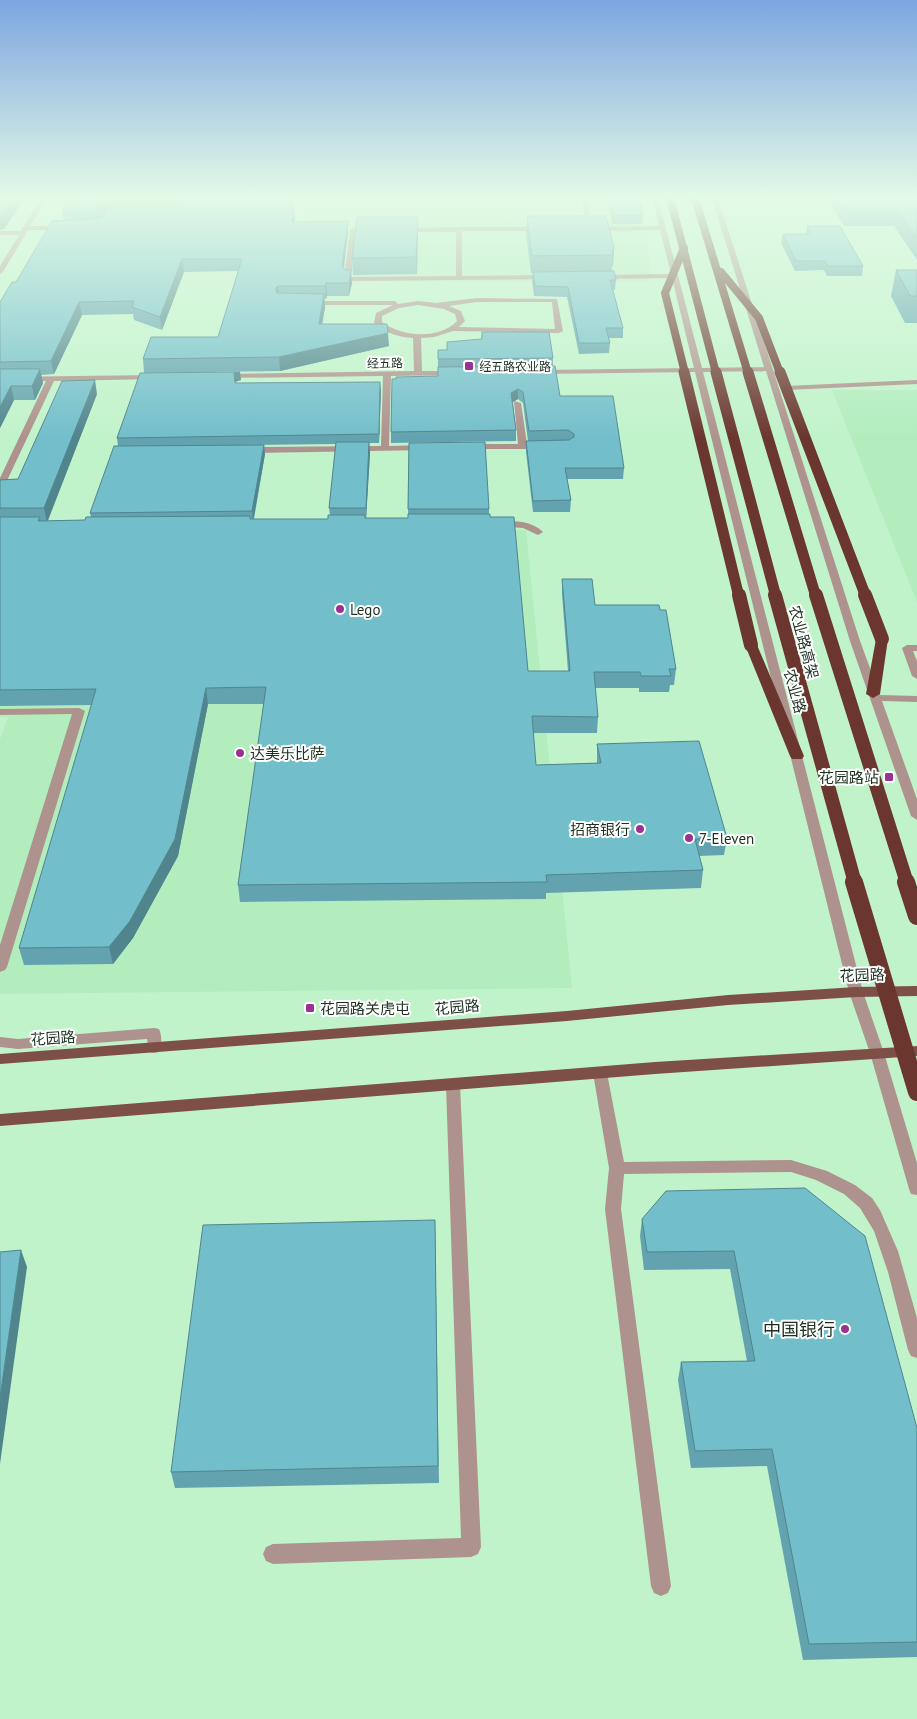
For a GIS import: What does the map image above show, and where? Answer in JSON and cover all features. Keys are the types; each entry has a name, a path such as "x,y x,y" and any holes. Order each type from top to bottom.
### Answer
{"highway":[{"path":"671,278 665,293 751,645 797,756"},
{"name":"农业路高架","path":"692,278 797,677 854,883 917,1092"},
{"name":"农业路高架","path":"720,278 840,677 917,916"},
{"path":"726,278 759,318 882,639 874,696"}],"main road":[{"name":"花园路","path":"0,1059 567,1016 728,1000 856,992 917,991"},
{"path":"0,1120 600,1073 917,1051"}],"street":[{"path":"347,278 434,278"},
{"name":"农业路","path":"675,278 856,992 877,1053 917,1189"},
{"path":"741,278 854,641 917,816"},
{"path":"302,303 408,304 438,305 477,300 555,300 559,330 452,329 432,334 417,335 396,333 382,327 378,323 377,319 383,312 408,304"},
{"path":"438,305 453,310 460,317 459,324 452,329"},
{"path":"417,335 418,374"},
{"path":"528,372 770,369"},
{"name":"经五路","path":"219,376 468,373"},
{"path":"385,448 387,374"},
{"path":"0,379 160,377"},
{"path":"0,487 51,379"},
{"path":"786,388 917,382"},
{"path":"518,403 523,447"},
{"path":"454,448 550,447"},
{"path":"236,450 434,448"},
{"path":"489,524 525,525 534,528 538,532"},
{"path":"917,648 907,648 917,676"},
{"path":"874,696 917,699"},
{"path":"0,712 79,711 0,967"},
{"path":"0,1042 18,1044 154,1033 154,1048"},
{"path":"600,1073 617,1168 613,1209 661,1586"},
{"path":"273,1554 471,1547 453,1085"},
{"path":"617,1168 791,1166 817,1173 840,1183 866,1203 885,1236 917,1350"}],"shaded area":[{"path":"288,278 650,278 650,281 287,282"},
{"path":"832,390 917,390 917,602"},
{"path":"526,530 572,988 0,994 0,739 8,717 0,717 0,534"}],"building":[{"path":"18,278 175,278 160,317 132,307 134,301 79,302 51,361 0,362 0,302 12,282 16,282"},
{"path":"236,278 350,278 349,283 326,283 325,286 278,286 276,288 277,293 324,294 319,324 387,324 388,333 279,357 143,359 151,337 218,337"},
{"path":"534,278 616,278 616,280 610,280 623,328 606,328 610,343 579,343 568,287 535,286"},
{"path":"900,278 917,278 917,296 910,296"},
{"path":"482,332 549,332 553,358 438,359 438,350 447,350 447,342 482,339"},
{"path":"555,366 560,396 613,396 624,468 565,468 571,500 533,501 526,441 569,440 574,437 574,434 568,430 529,431 523,392 518,389 511,393 516,430 391,432 392,379 396,379 396,377 438,376 438,367"},
{"path":"0,369 40,369 32,386 11,386 0,407"},
{"path":"240,372 234,373 235,383 380,382 379,434 117,438 140,373"},
{"path":"95,380 44,508 0,508 0,480 18,479 62,381"},
{"path":"336,442 369,442 366,508 329,508"},
{"path":"485,442 489,509 408,509 409,443"},
{"path":"264,445 252,511 90,513 114,446"},
{"path":"408,514 490,514 490,517 514,517 528,671 570,671 562,579 592,579 595,605 659,605 660,610 666,610 676,669 669,669 671,676 641,676 640,672 594,672 598,717 532,716 536,765 601,763 597,744 699,741 727,838 695,839 703,870 546,875 547,882 238,885 266,687 206,688 175,839 130,921 109,947 19,948 96,689 0,690 0,517 40,517 38,521 85,520 86,517 250,516 250,519 328,519 328,515 365,515 365,518 408,518"},
{"path":"805,1188 865,1236 917,1428 917,1642 809,1644 772,1449 695,1451 681,1362 755,1361 734,1251 647,1252 642,1219 666,1191"},
{"path":"435,1220 438,1466 171,1472 203,1225"},
{"path":"21,1250 0,1398 0,1252"}],"place":[{"name":"经五路农业路","path":"469,366"},
{"name":"Lego","path":"340,609"},
{"name":"达美乐比萨","path":"240,753"},
{"name":"花园路站","path":"889,777"},
{"name":"招商银行","path":"640,829"},
{"name":"7-Eleven","path":"689,838"},
{"name":"花园路关虎屯","path":"310,1008"},
{"name":"中国银行","path":"845,1329"}]}
